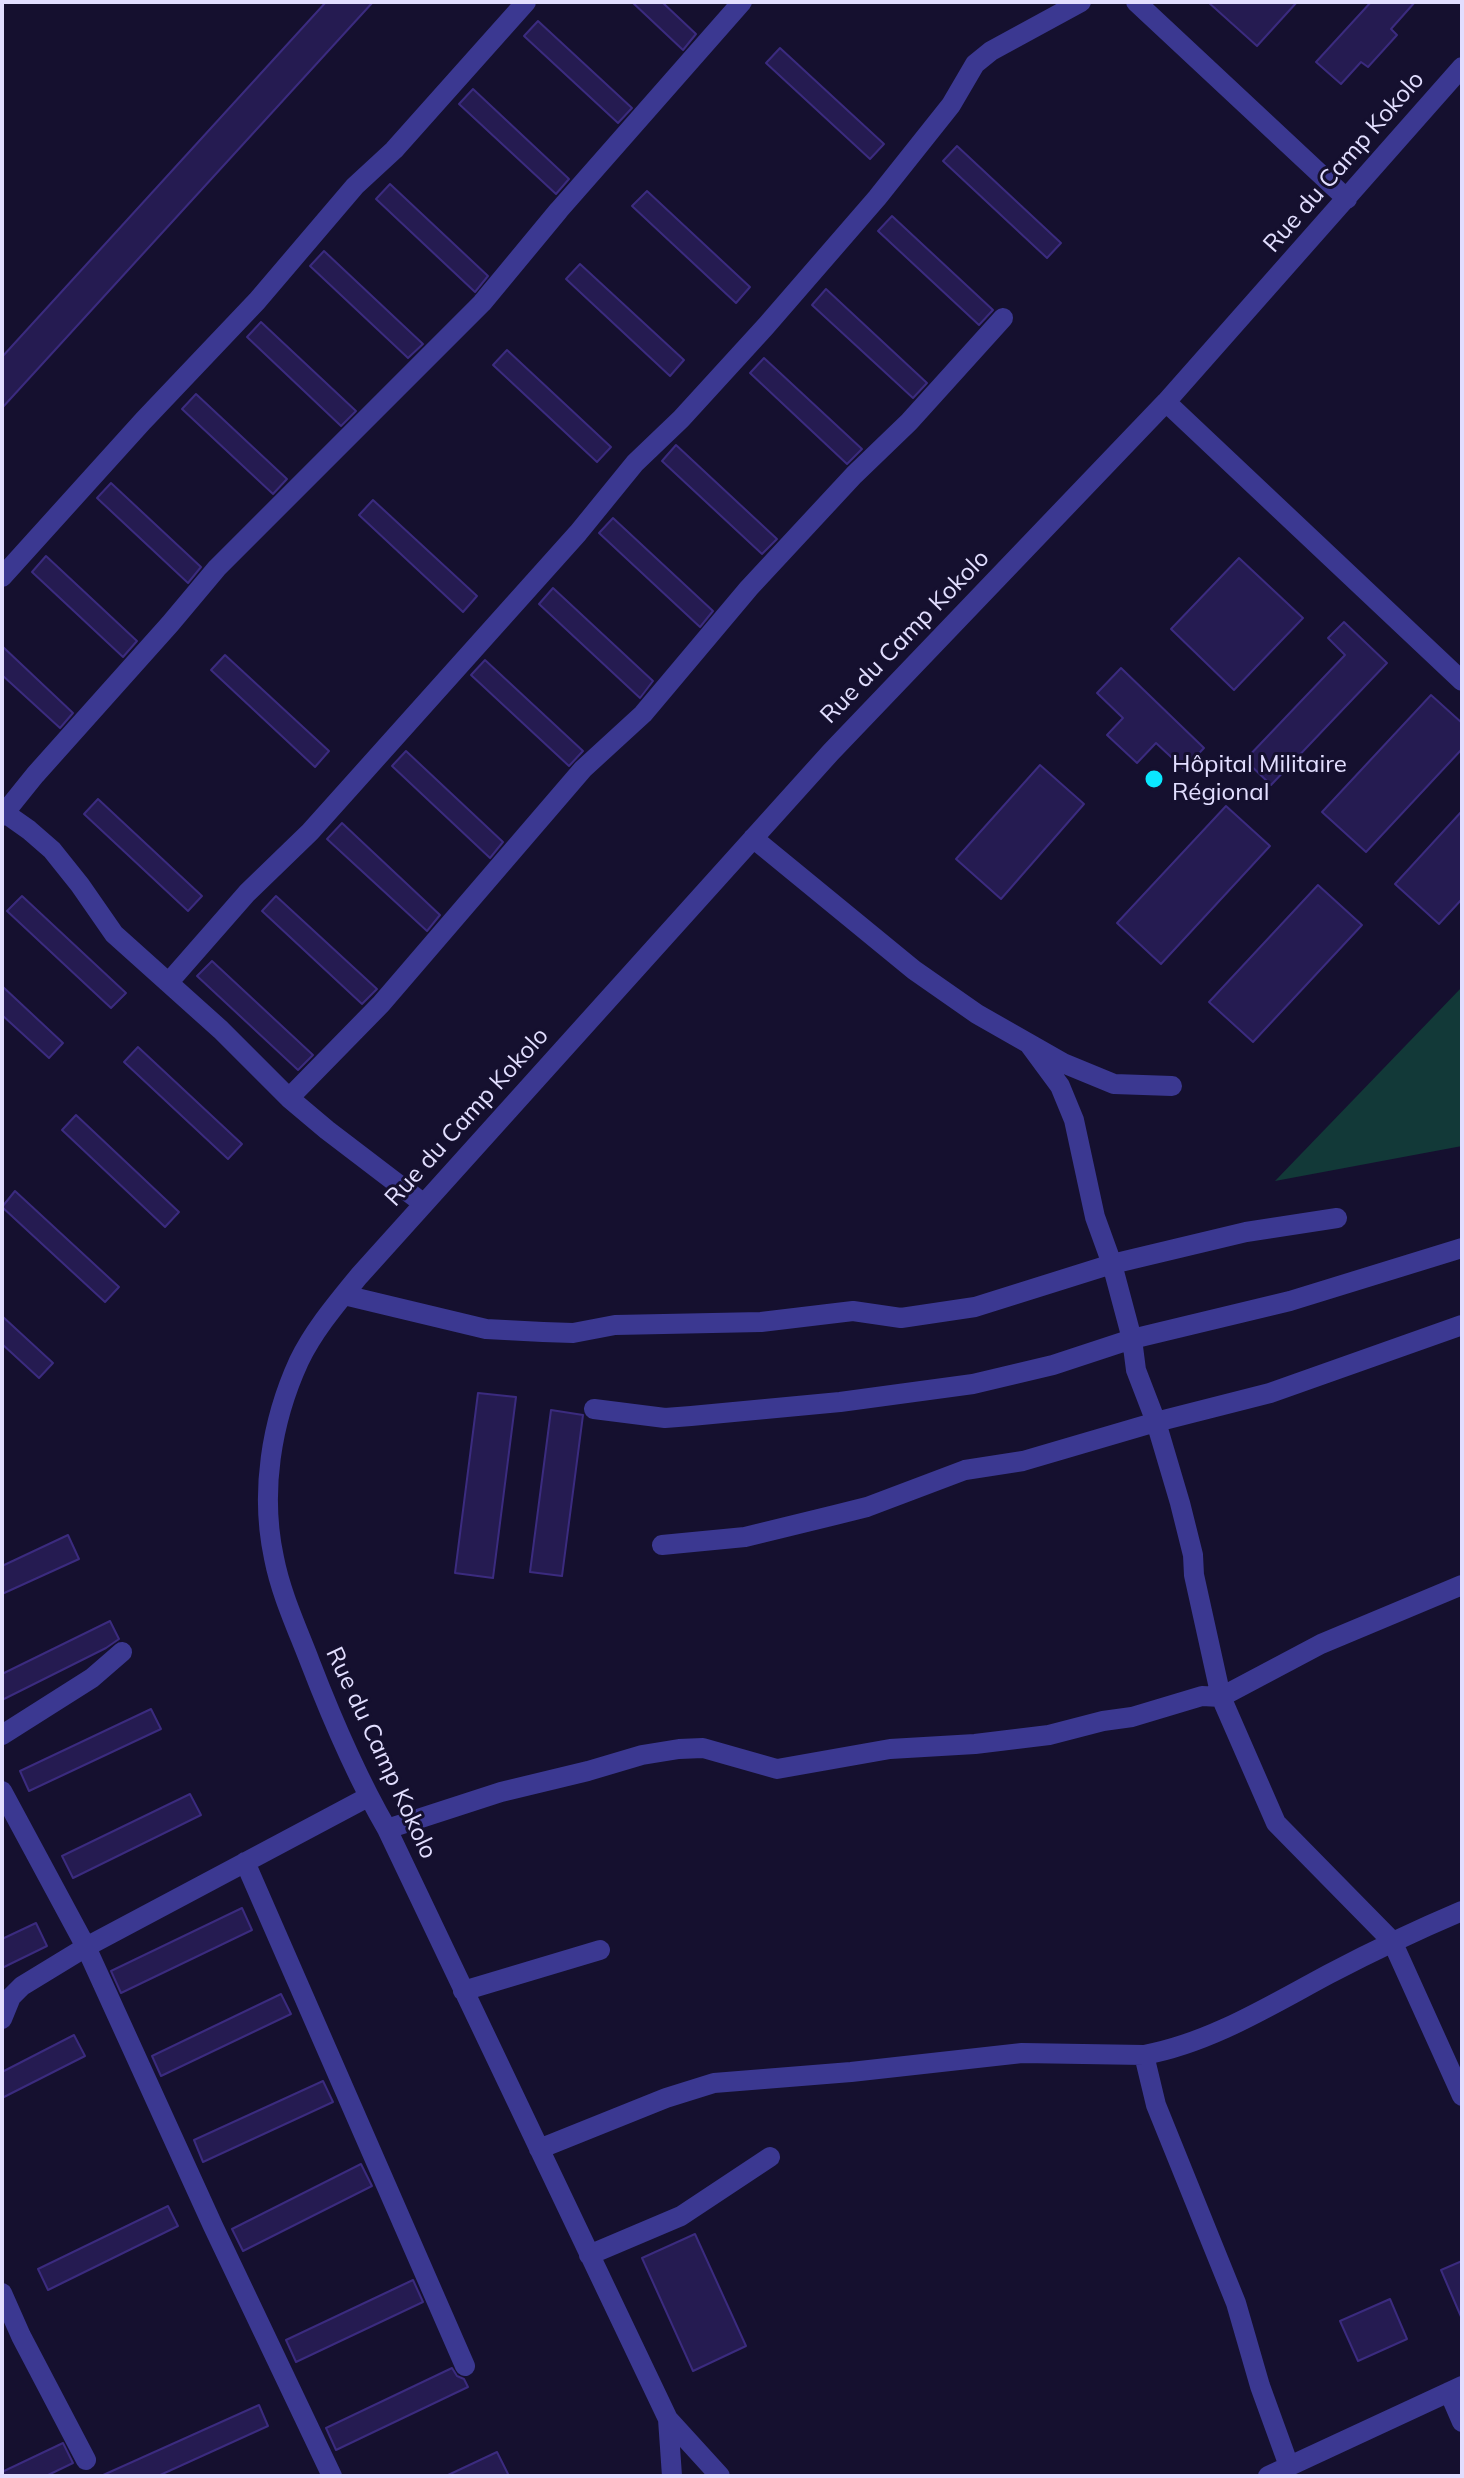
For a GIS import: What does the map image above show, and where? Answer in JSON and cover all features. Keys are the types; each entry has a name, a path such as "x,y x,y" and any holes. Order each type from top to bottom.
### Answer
{"street":[{"path":"2,577 257,301 355,186 394,150 526,2"},
{"path":"424,1204 289,1098 169,982 114,934 52,850 3,814 217,568 474,312 579,186 742,2"},
{"path":"169,982 247,893 310,832 578,533 635,463 681,419 766,326 877,198 951,105 975,64 991,51 1081,2"},
{"path":"1136,2 1347,199"},
{"name":"Rue du Camp Kokolo","path":"720,2476 668,2419 387,1829 368,1797 319,1685 282,1590 273,1557 267,1492 271,1449 284,1400 300,1360 326,1318 424,1204 831,752 1166,402 1462,67"},
{"path":"289,1098 381,1004 583,769 643,714 749,588 854,475 909,422 1003,318"},
{"path":"1166,402 1462,681"},
{"path":"753,838 914,970 977,1014 1063,1063 1114,1084 1172,1086"},
{"path":"1029,1044 1060,1086 1074,1120 1091,1203 1112,1264 1132,1339 1136,1370 1156,1422 1188,1534 1221,1697 1276,1823 1392,1941 1462,2096"},
{"path":"344,1295 486,1329 573,1333 615,1325 761,1322 853,1311 901,1318 975,1307 1112,1264 1246,1232 1337,1218"},
{"path":"594,1409 665,1418 840,1402 973,1384 1053,1365 1132,1339 1290,1301 1462,1248"},
{"path":"662,1545 745,1537 867,1507 965,1470 1023,1461 1270,1393 1462,1325"},
{"path":"387,1829 501,1792 642,1755 679,1749 703,1748 777,1769 890,1749 975,1744 1049,1735 1132,1717 1202,1696 1221,1697 1321,1644 1462,1585"},
{"path":"2,1735 92,1678 122,1652"},
{"path":"2,1791 86,1947 213,2226 332,2476"},
{"path":"2,2019 11,1997 22,1986 86,1947 368,1797"},
{"path":"245,1862 465,2366"},
{"path":"539,2149 666,2098 714,2083 1022,2053 1144,2055 1162,2051 1224,2028 1392,1941 1462,1911"},
{"path":"463,1991 600,1950"},
{"path":"1144,2055 1156,2105 1236,2303 1260,2386 1289,2466"},
{"path":"589,2255 681,2216 770,2157"},
{"path":"2,2293 86,2460"},
{"path":"1268,2476 1456,2389 1462,2422"},
{"name":"Rue du Camp Kokolo","path":"668,2419 672,2476"}],"green space":[{"path":"1462,987 1462,1146 1275,1181"}],"building":[{"path":"326,2 373,2 2,408 2,357"},
{"path":"632,2 662,2 696,34 683,50"},
{"path":"1208,2 1297,2 1257,46"},
{"path":"1371,2 1415,2 1391,29 1397,35 1368,67 1361,62 1341,84 1316,62"},
{"path":"538,21 632,108 618,123 524,36"},
{"path":"780,48 884,144 870,159 766,63"},
{"path":"473,89 569,179 556,194 459,104"},
{"path":"957,146 1061,243 1047,258 943,161"},
{"path":"390,184 488,276 475,292 376,199"},
{"path":"647,191 750,287 736,303 632,206"},
{"path":"892,216 993,310 979,325 878,231"},
{"path":"324,251 423,344 408,358 310,266"},
{"path":"580,264 684,360 670,376 566,279"},
{"path":"826,289 927,383 913,398 812,305"},
{"path":"261,322 356,411 341,426 247,337"},
{"path":"507,350 611,447 597,462 493,365"},
{"path":"764,358 862,449 847,464 750,373"},
{"path":"196,394 287,479 273,494 182,409"},
{"path":"676,445 777,539 762,554 662,461"},
{"path":"111,483 201,567 188,583 97,498"},
{"path":"373,500 477,596 463,612 359,515"},
{"path":"613,518 713,611 700,627 599,533"},
{"path":"46,556 137,641 123,657 32,572"},
{"path":"1239,558 1303,618 1234,690 1171,629"},
{"path":"553,588 653,681 640,698 539,604"},
{"path":"1344,622 1387,663 1271,785 1245,760 1345,655 1328,638"},
{"path":"2,646 73,713 60,728 2,675"},
{"path":"225,655 329,751 315,767 211,670"},
{"path":"485,660 583,751 569,766 471,675"},
{"path":"1121,668 1204,748 1184,769 1156,743 1137,763 1107,735 1123,718 1097,693"},
{"path":"1431,695 1462,723 1462,749 1366,852 1322,812"},
{"path":"406,751 503,842 490,858 392,766"},
{"path":"1040,765 1084,804 1001,899 956,859"},
{"path":"98,799 202,896 188,911 84,814"},
{"path":"1226,806 1270,846 1161,964 1117,923"},
{"path":"1462,811 1462,899 1439,924 1395,884"},
{"path":"342,823 440,915 427,931 327,839"},
{"path":"1318,885 1362,925 1253,1042 1209,1002"},
{"path":"22,896 126,993 111,1008 7,911"},
{"path":"276,896 377,989 362,1004 262,911"},
{"path":"212,961 313,1055 298,1070 197,976"},
{"path":"2,986 63,1043 49,1058 2,1015"},
{"path":"138,1047 242,1144 228,1159 124,1062"},
{"path":"76,1115 179,1212 165,1227 62,1130"},
{"path":"15,1191 119,1287 105,1302 2,1207"},
{"path":"2,1316 53,1363 39,1378 2,1344"},
{"path":"478,1393 516,1397 493,1578 455,1573"},
{"path":"551,1410 583,1415 562,1576 530,1572"},
{"path":"68,1535 79,1559 2,1594 2,1566"},
{"path":"110,1621 119,1639 2,1700 2,1674"},
{"path":"151,1709 161,1729 29,1791 20,1771"},
{"path":"190,1794 201,1815 73,1878 62,1856"},
{"path":"242,1908 252,1930 121,1993 111,1971"},
{"path":"36,1923 47,1946 2,1968 2,1939"},
{"path":"281,1994 291,2014 161,2076 152,2056"},
{"path":"74,2035 85,2056 2,2098 2,2072"},
{"path":"323,2081 333,2102 203,2162 194,2140"},
{"path":"361,2164 372,2186 243,2251 232,2229"},
{"path":"168,2206 178,2226 48,2290 38,2269"},
{"path":"695,2234 746,2346 693,2371 642,2258"},
{"path":"1462,2261 1462,2319 1441,2270"},
{"path":"413,2280 423,2302 296,2362 286,2340"},
{"path":"1390,2299 1407,2339 1358,2361 1340,2321"},
{"path":"452,2368 468,2387 336,2450 326,2428"},
{"path":"259,2405 268,2426 158,2476 101,2476"},
{"path":"63,2443 73,2463 46,2476 2,2476 2,2472"},
{"path":"497,2452 509,2476 446,2476"}],"place":[{"name":"Hôpital Militaire Régional","path":"1154,779"}]}
